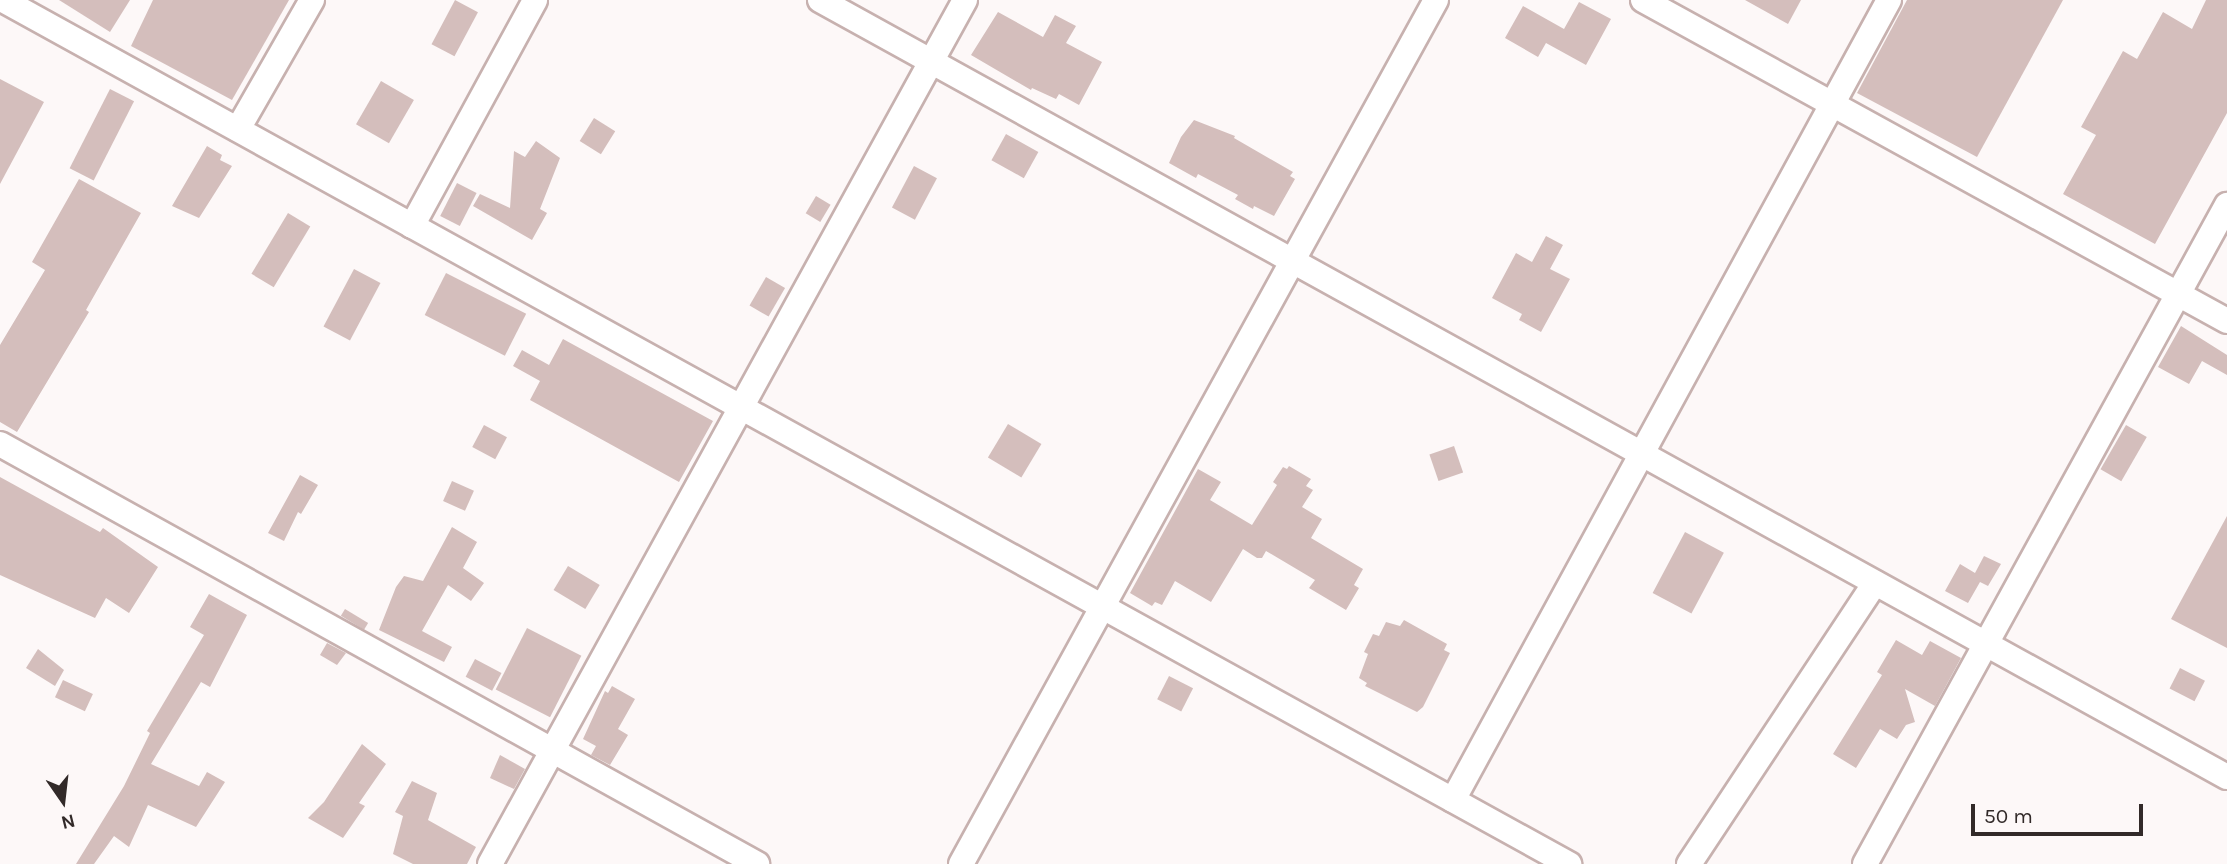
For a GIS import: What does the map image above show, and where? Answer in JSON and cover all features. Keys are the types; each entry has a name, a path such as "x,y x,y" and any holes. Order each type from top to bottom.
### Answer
{"street":[{"path":"3,0 1569,864"},
{"path":"238,129 313,0"},
{"path":"412,226 536,0"},
{"path":"820,0 2227,777"},
{"path":"489,864 965,0"},
{"path":"961,864 1436,0"},
{"path":"1643,0 2227,321"},
{"path":"1453,800 1889,0"},
{"path":"1865,864 2227,205"},
{"path":"0,444 757,864"},
{"path":"1689,864 1875,583"}],"building":[{"path":"59,0 130,0 110,32"},
{"path":"153,0 289,0 232,100 131,46"},
{"path":"455,0 478,12 454,56 432,44"},
{"path":"1745,0 1801,0 1788,24"},
{"path":"1907,0 2063,0 1977,157 1857,93"},
{"path":"2206,0 2227,0 2227,113 2155,244 2063,194 2096,135 2081,127 2123,51 2137,59 2163,12 2192,29"},
{"path":"1579,2 1611,19 1586,65 1546,43 1538,57 1505,38 1523,6 1564,29"},
{"path":"998,12 1043,37 1055,15 1076,26 1066,43 1102,62 1079,105 1059,94 1056,99 1032,88 1031,90 971,55"},
{"path":"0,79 44,102 0,184"},
{"path":"381,81 414,100 389,143 356,124"},
{"path":"110,89 134,101 94,181 70,168"},
{"path":"594,118 615,131 601,154 580,141"},
{"path":"1194,120 1235,136 1234,138 1293,172 1290,176 1295,179 1274,216 1254,206 1253,209 1235,199 1238,195 1198,174 1196,178 1169,163 1181,137"},
{"path":"1006,134 1038,152 1024,178 991,160"},
{"path":"536,141 560,158 540,209 547,213 532,240 473,206 480,194 510,208 514,151 525,157"},
{"path":"207,146 222,155 220,160 232,166 199,218 172,206"},
{"path":"914,166 937,178 915,220 892,207"},
{"path":"79,179 141,213 86,310 89,312 17,432 0,422 0,345 45,270 32,262"},
{"path":"457,183 477,193 460,226 440,216"},
{"path":"816,196 831,205 820,222 806,213"},
{"path":"288,213 310,226 274,287 251,274"},
{"path":"1546,236 1563,245 1550,269 1570,279 1541,332 1519,320 1522,314 1492,298 1516,253 1532,262"},
{"path":"354,269 380,283 350,340 323,326"},
{"path":"446,273 526,314 505,356 425,315"},
{"path":"766,277 785,288 769,317 750,306"},
{"path":"2181,326 2227,355 2227,375 2202,361 2189,384 2158,367"},
{"path":"563,339 713,421 679,482 530,400 540,381 513,366 522,350 549,365"},
{"path":"1008,424 1041,444 1021,478 988,457"},
{"path":"484,425 507,437 495,459 472,447"},
{"path":"2126,425 2147,437 2121,481 2100,469"},
{"path":"1454,446 1463,472 1439,481 1429,454"},
{"path":"1289,466 1311,479 1306,486 1313,490 1302,507 1322,519 1311,538 1363,569 1354,585 1359,588 1346,610 1309,588 1315,580 1266,551 1262,558 1257,558 1243,549 1211,602 1175,581 1162,605 1155,602 1152,606 1130,593 1198,469 1221,482 1210,500 1252,525 1277,485 1273,482 1283,467 1287,469"},
{"path":"300,475 318,485 301,514 298,512 284,541 268,533"},
{"path":"0,477 100,532 103,528 158,567 129,613 106,598 95,618 0,575"},
{"path":"452,481 474,491 465,511 443,501"},
{"path":"2227,516 2227,648 2171,619"},
{"path":"452,527 477,542 463,568 484,583 471,601 448,585 422,631 452,647 444,662 379,630 396,587 404,576 423,581"},
{"path":"1685,532 1724,553 1691,614 1653,593"},
{"path":"1984,556 2001,564 1988,586 1980,582 1968,603 1945,591 1960,564 1975,573"},
{"path":"568,566 600,585 585,609 554,590"},
{"path":"209,594 247,615 210,687 201,682 151,764 199,786 207,772 225,782 196,827 148,805 129,847 114,836 94,864 76,864 124,786 150,733 147,731 204,635 190,627"},
{"path":"345,609 368,623 364,630 341,616"},
{"path":"1404,620 1447,644 1444,650 1450,653 1423,707 1417,712 1365,686 1367,683 1359,678 1368,654 1364,652 1373,634 1379,636 1386,622 1400,626"},
{"path":"527,628 581,656 550,717 496,689"},
{"path":"1896,640 1922,655 1930,641 1961,658 1935,706 1905,689 1915,722 1906,725 1897,739 1880,729 1856,768 1833,754 1882,675 1877,672"},
{"path":"327,643 346,653 337,665 320,655"},
{"path":"38,649 64,670 55,686 26,668"},
{"path":"475,659 501,673 492,691 466,677"},
{"path":"2180,668 2205,681 2195,701 2170,688"},
{"path":"1169,676 1193,688 1181,711 1157,699"},
{"path":"63,680 93,694 85,711 55,697"},
{"path":"612,686 635,699 618,729 628,735 610,765 591,755 596,746 583,739 605,691 608,693"},
{"path":"362,744 386,764 359,803 365,806 343,838 308,818 324,802"},
{"path":"500,755 525,769 514,789 490,778"},
{"path":"412,781 437,793 428,820 476,847 467,864 413,864 393,854 403,816 395,812"}]}
